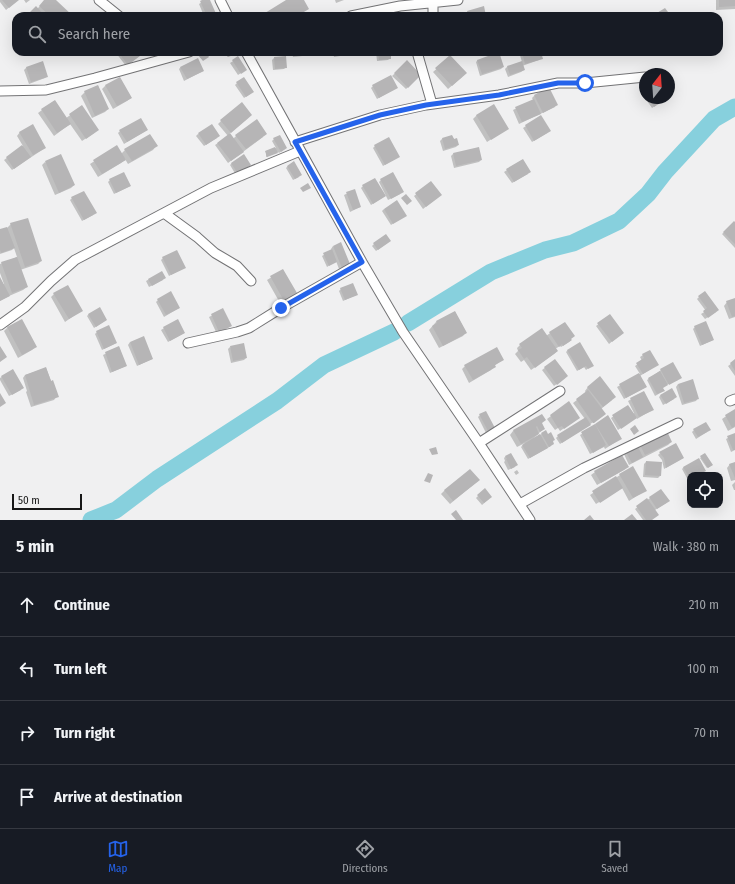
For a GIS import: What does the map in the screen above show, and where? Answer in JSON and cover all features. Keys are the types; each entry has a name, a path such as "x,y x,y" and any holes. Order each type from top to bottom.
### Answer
{"street":[{"path":"99,0 114,12"},
{"path":"220,0 226,12"},
{"path":"371,12 400,6 458,0"},
{"path":"433,2 433,12"},
{"path":"0,91 46,90 95,78 170,56"},
{"path":"248,56 362,262 403,332 530,520"},
{"path":"418,56 432,104"},
{"path":"0,325 24,307 76,260 211,188 298,146 380,115 432,104 499,95 558,83 585,83 639,78"},
{"path":"164,213 197,237 215,253 237,266 251,281"},
{"path":"188,343 249,328 362,262"},
{"path":"479,443 560,391"},
{"path":"520,504 584,468 678,423"}],"building":[{"path":"2,0 19,0 9,8"},
{"path":"44,0 56,0 69,12 46,12 39,6"},
{"path":"210,0 215,12 205,12 200,1"},
{"path":"286,0 304,0 309,9 304,12 267,12"},
{"path":"719,0 735,0 735,6 719,7"},
{"path":"36,6 41,12 30,12"},
{"path":"484,6 485,12 467,12"},
{"path":"665,8 668,12 658,12"},
{"path":"121,56 140,56 128,65"},
{"path":"199,56 208,56 209,57 203,61"},
{"path":"238,56 247,70 241,74 232,60"},
{"path":"286,56 287,68 275,69 274,57"},
{"path":"378,56 391,56 391,59 379,60"},
{"path":"449,56 451,56 467,73 452,86 435,68"},
{"path":"488,56 500,56 504,67 482,74 477,60"},
{"path":"523,56 542,56 543,59 525,64"},
{"path":"198,58 204,71 187,79 180,67"},
{"path":"407,60 421,75 408,88 394,73"},
{"path":"43,61 48,77 31,82 26,67"},
{"path":"522,61 525,70 510,75 507,66"},
{"path":"391,75 398,88 379,98 372,85"},
{"path":"120,77 132,98 117,106 105,85"},
{"path":"244,77 254,92 246,97 236,82"},
{"path":"98,85 109,109 95,116 84,91"},
{"path":"549,87 558,105 543,113 534,95"},
{"path":"534,99 541,114 522,122 515,107"},
{"path":"55,100 71,124 57,133 41,109"},
{"path":"242,102 252,115 231,133 220,120"},
{"path":"494,104 509,129 491,140 476,115"},
{"path":"82,105 99,130 86,139 69,114"},
{"path":"541,115 551,131 534,141 525,125"},
{"path":"141,118 148,130 127,142 119,130"},
{"path":"257,119 267,134 246,149 235,135"},
{"path":"33,124 46,148 33,155 19,132"},
{"path":"212,124 220,136 206,145 198,133"},
{"path":"230,133 244,152 231,161 217,143"},
{"path":"150,134 158,146 132,161 124,149"},
{"path":"280,135 287,148 281,152 273,138"},
{"path":"452,135 454,139 457,138 459,145 445,149 442,138"},
{"path":"389,137 400,157 385,165 374,145"},
{"path":"22,145 31,157 14,169 6,157"},
{"path":"117,145 126,160 102,174 93,160"},
{"path":"275,147 278,153 267,157 265,151"},
{"path":"479,147 482,160 456,166 453,153"},
{"path":"61,154 75,185 59,193 45,161"},
{"path":"244,154 251,165 238,174 231,163"},
{"path":"523,159 531,172 514,182 506,169"},
{"path":"294,161 302,175 295,179 287,166"},
{"path":"124,172 131,186 116,193 109,179"},
{"path":"393,172 404,192 391,199 380,179"},
{"path":"375,178 386,196 373,204 362,185"},
{"path":"431,181 442,195 426,207 415,193"},
{"path":"308,183 311,188 303,192 300,188"},
{"path":"355,189 361,207 353,210 346,192"},
{"path":"84,191 97,213 84,220 71,197"},
{"path":"406,194 412,201 407,205 401,198"},
{"path":"397,200 407,216 393,224 384,209"},
{"path":"28,218 42,261 25,267 10,223"},
{"path":"734,221 735,222 735,244 723,232"},
{"path":"7,227 15,248 1,253 0,229"},
{"path":"386,234 391,241 378,250 373,243"},
{"path":"341,242 350,264 342,268 333,246"},
{"path":"332,249 337,262 329,266 323,253"},
{"path":"177,250 186,268 171,275 162,257"},
{"path":"17,257 28,287 12,293 1,262"},
{"path":"283,269 297,293 284,301 270,276"},
{"path":"162,271 166,278 152,286 148,279"},
{"path":"0,277 10,296 0,301"},
{"path":"353,283 358,295 345,300 340,288"},
{"path":"68,285 83,311 69,319 53,293"},
{"path":"171,291 180,308 166,315 157,299"},
{"path":"705,291 719,310 708,318 703,311 707,308 698,296"},
{"path":"735,298 735,316 732,317 726,301"},
{"path":"100,307 107,320 96,327 88,314"},
{"path":"223,308 232,326 219,332 211,314"},
{"path":"455,311 467,333 443,346 432,326 437,323 436,321"},
{"path":"610,314 624,333 612,342 597,323"},
{"path":"22,319 37,347 22,355 7,327"},
{"path":"178,319 185,333 170,341 163,327"},
{"path":"706,321 714,340 702,345 694,326"},
{"path":"565,322 575,336 571,339 572,340 563,346 562,344 559,347 549,332"},
{"path":"109,325 117,343 104,349 96,331"},
{"path":"542,328 558,351 535,368 527,357 524,359 518,350 522,348 519,344"},
{"path":"144,336 153,359 139,365 130,342"},
{"path":"580,342 594,366 588,369 586,366 579,370 567,350"},
{"path":"244,343 247,358 233,361 230,346"},
{"path":"0,346 7,357 0,362"},
{"path":"119,346 127,366 112,372 105,352"},
{"path":"497,347 504,360 495,365 496,367 473,380 464,365"},
{"path":"650,350 659,365 643,374 636,363 644,358 642,354"},
{"path":"555,359 568,376 557,385 544,367"},
{"path":"735,359 735,371 730,363"},
{"path":"673,362 682,378 669,385 660,369"},
{"path":"46,367 51,381 53,380 59,397 34,405 25,375"},
{"path":"13,369 24,388 12,395 1,376"},
{"path":"660,371 668,385 663,388 665,391 657,394 648,378"},
{"path":"639,373 647,387 626,398 619,384"},
{"path":"600,376 616,397 603,407 587,387"},
{"path":"693,379 699,399 684,403 678,384"},
{"path":"672,388 677,397 666,404 660,395"},
{"path":"588,390 606,414 594,423 576,399"},
{"path":"644,391 654,410 639,417 630,398"},
{"path":"0,393 6,403 0,407"},
{"path":"569,401 580,418 564,429 562,426 558,428 550,415"},
{"path":"628,405 637,418 621,429 612,415"},
{"path":"735,409 735,426 732,428 725,415"},
{"path":"486,411 495,428 488,431 479,414"},
{"path":"542,414 546,420 542,423 545,429 540,432 537,426 536,427 539,434 521,444 513,430"},
{"path":"608,415 622,439 609,446 595,424"},
{"path":"586,417 591,425 562,443 557,435"},
{"path":"706,422 711,430 698,437 693,429"},
{"path":"595,424 606,445 593,453 581,432"},
{"path":"635,425 639,431 634,435 630,429"},
{"path":"666,429 672,442 645,455 639,443"},
{"path":"546,430 548,434 551,432 555,440 553,441 554,444 549,447 541,433"},
{"path":"735,433 735,450 733,450 727,436"},
{"path":"540,434 548,448 530,458 522,445"},
{"path":"636,443 643,457 632,463 624,449"},
{"path":"676,443 684,458 666,468 664,458 659,452"},
{"path":"436,447 438,454 432,455 429,449"},
{"path":"511,453 518,465 511,469 505,456"},
{"path":"705,453 713,465 708,468 700,456"},
{"path":"622,455 629,467 601,483 594,471"},
{"path":"699,458 706,471 687,472 687,474 683,467"},
{"path":"646,461 662,462 661,476 645,475"},
{"path":"735,462 735,478 729,464"},
{"path":"633,466 647,491 633,498 619,474"},
{"path":"470,469 480,480 453,501 444,490"},
{"path":"428,473 433,475 430,483 424,481"},
{"path":"616,476 623,488 600,503 592,491"},
{"path":"485,488 492,497 484,503 477,495"},
{"path":"661,489 670,501 657,509 649,497"},
{"path":"647,498 659,515 652,520 646,520 636,506"},
{"path":"456,510 463,520 456,520 451,514"},
{"path":"632,514 637,520 624,520"},
{"path":"590,515 594,520 584,520"}],"waterway":[{"path":"408,323 491,272 545,250 573,243 619,221 648,194 665,172 714,119 735,107"},
{"path":"91,520 116,510 157,479 277,401 324,365 394,332"}],"route":[{"path":"281,308 362,262 295,142 380,115 426,105 499,95 558,83 585,83"}]}
